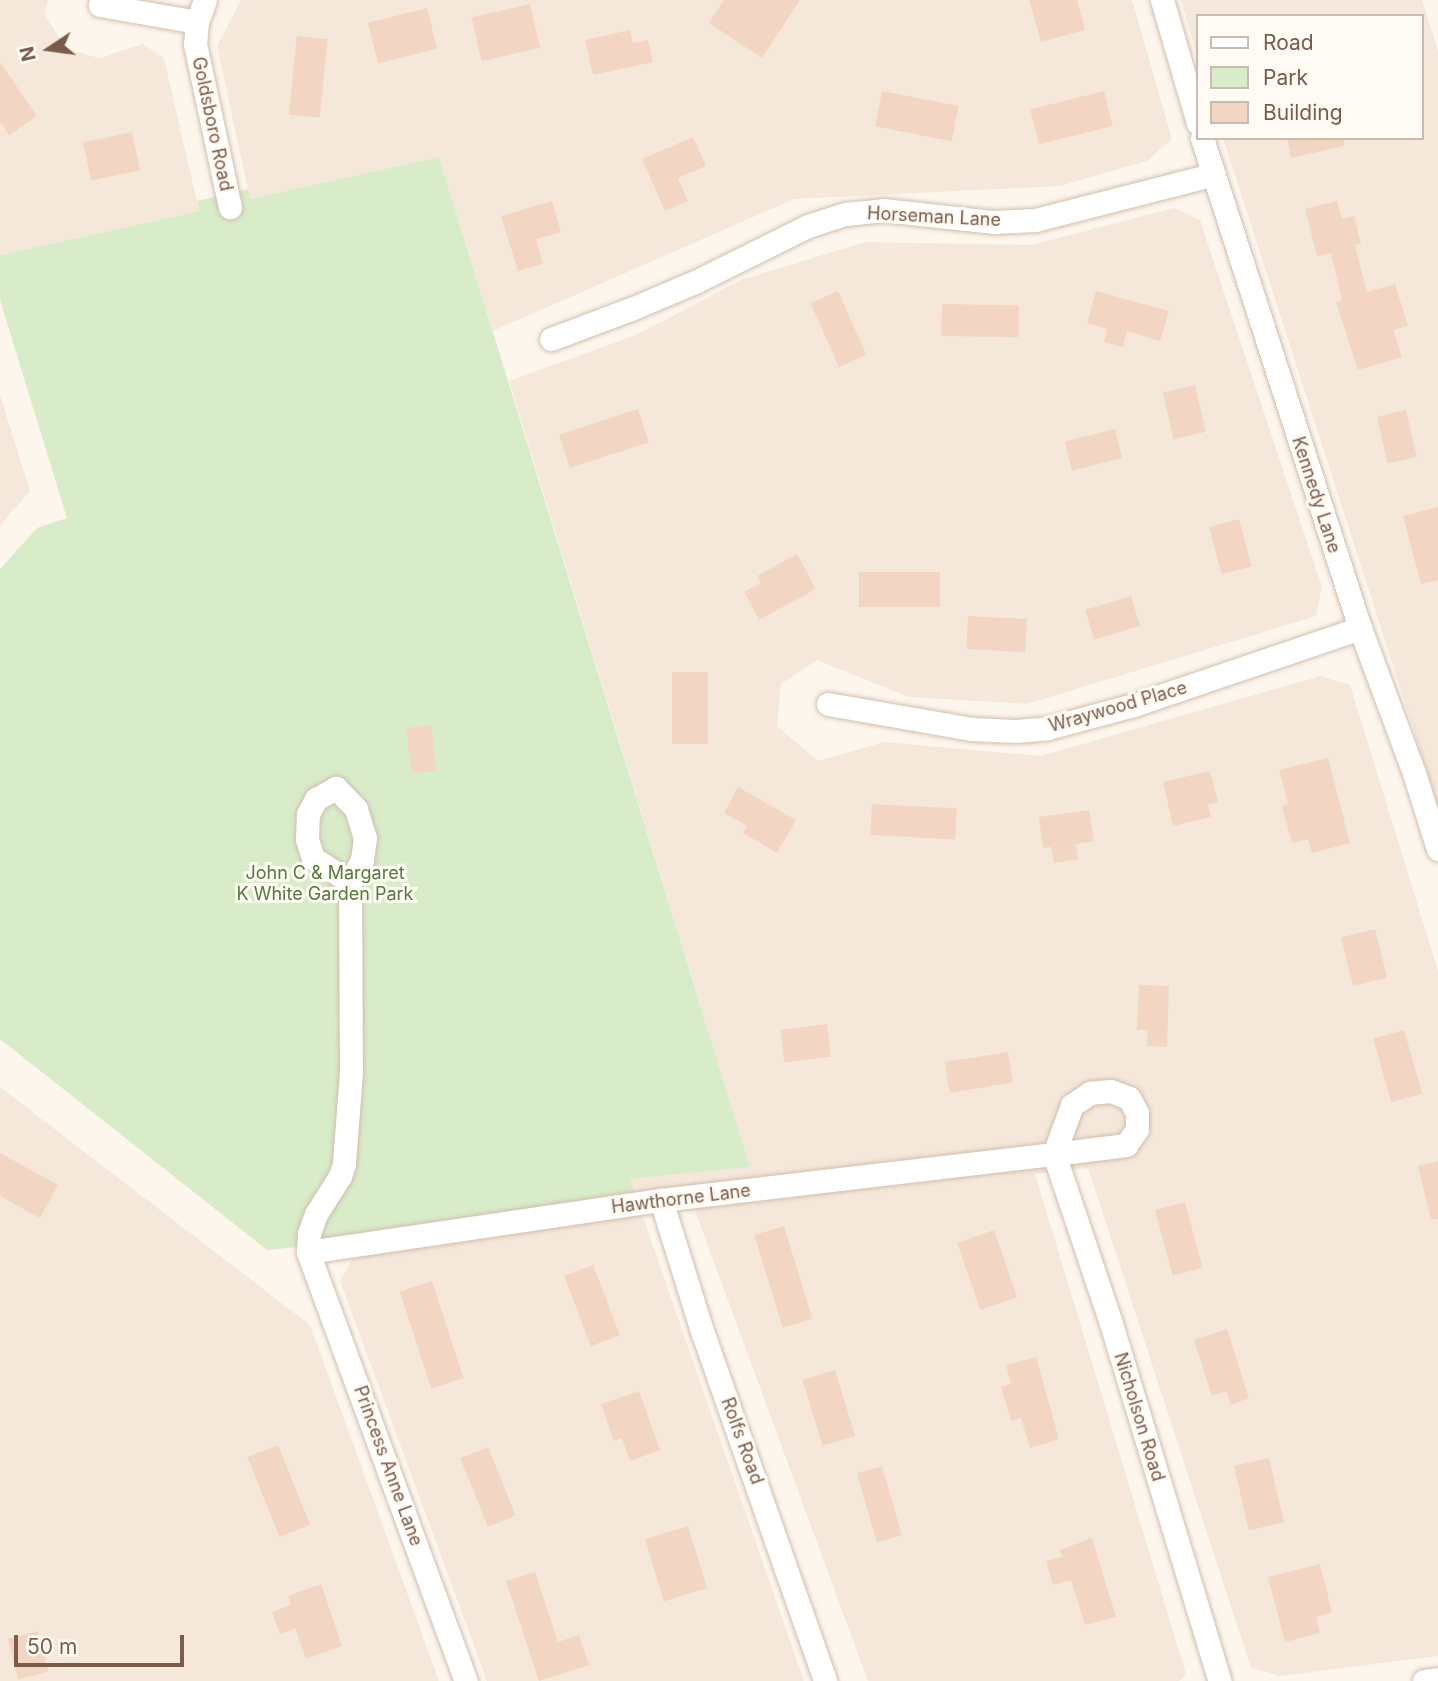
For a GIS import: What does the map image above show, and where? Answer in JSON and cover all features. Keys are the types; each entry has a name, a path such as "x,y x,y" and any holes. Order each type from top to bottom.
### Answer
{"street":[{"name":"Goldsboro Road","path":"205,0 197,22 195,44 230,207"},
{"path":"1162,0 1196,116"},
{"path":"100,5 197,22"},
{"name":"Kennedy Lane","path":"1203,140 1360,628 1415,773 1438,849"},
{"name":"Horseman Lane","path":"551,339 695,282 808,226 846,214 883,210 994,222 1035,220 1212,175"},
{"name":"Wraywood Place","path":"828,704 971,729 1048,728 1134,705 1360,628"},
{"path":"308,1252 309,1233 316,1214 340,1177 344,1164 351,1072 350,882"},
{"name":"Hawthorne Lane","path":"308,1252 661,1200 1054,1154"},
{"name":"Nicholson Road","path":"1054,1154 1110,1320 1220,1681"},
{"name":"Rolfs Road","path":"661,1200 701,1328 825,1681"},
{"name":"Princess Anne Lane","path":"308,1252 466,1681"},
{"path":"1424,1681 1438,1679"}],"shaded area":[{"path":"0,0 48,0 45,15 67,49 99,58 143,44 164,58 199,211 0,255"},
{"path":"241,0 1132,0 1172,139 1147,161 1060,186 794,199 493,331 439,157 250,199 217,46"},
{"path":"1181,0 1422,0 1438,51 1438,805 1224,140 1424,140 1424,14 1196,14 1196,51"},
{"path":"1174,208 1200,220 1322,587 1316,616 1027,704 909,697 817,660 781,684 777,726 818,761 884,742 1041,756 1321,676 1350,685 1438,971 1438,1656 1280,1676 1251,1668 1088,1168 1035,1174 1186,1674 1179,1681 868,1681 694,1208 642,1214 804,1681 487,1681 340,1281 362,1242 642,1212 630,1179 750,1167 509,381 636,335 741,280 865,242 1031,245"},
{"path":"0,395 30,491 0,525"},
{"path":"0,1087 310,1325 439,1681 0,1681"}],"green space":[{"name":"John C & Margaret K White Garden Park","path":"439,157 750,1167 630,1179 642,1213 267,1250 0,1039 0,569 37,528 67,518 0,300 0,255 199,211 197,201 248,189 250,199"}],"building":[{"path":"724,0 800,0 762,58 709,23"},
{"path":"1029,0 1077,0 1085,30 1041,42"},
{"path":"530,4 540,48 482,61 472,17"},
{"path":"427,8 437,49 378,64 368,23"},
{"path":"630,30 633,43 648,40 653,62 593,75 585,40"},
{"path":"297,36 328,39 320,118 289,115"},
{"path":"0,62 37,116 9,135 0,122"},
{"path":"882,91 959,106 952,141 875,126"},
{"path":"1104,91 1113,126 1039,144 1030,109"},
{"path":"132,132 140,170 91,181 83,142"},
{"path":"693,137 706,166 678,178 688,201 665,211 642,159"},
{"path":"1287,140 1343,140 1344,146 1291,158"},
{"path":"552,201 561,232 536,239 543,264 518,271 501,216"},
{"path":"1337,201 1342,219 1354,216 1361,244 1355,245 1367,292 1395,284 1408,326 1393,330 1402,357 1358,370 1336,302 1342,300 1331,253 1317,256 1305,209"},
{"path":"838,291 866,355 839,367 811,303"},
{"path":"1096,291 1169,311 1160,341 1127,331 1123,347 1104,342 1107,329 1087,323"},
{"path":"942,304 1019,305 1018,337 941,336"},
{"path":"1195,385 1206,432 1174,439 1163,392"},
{"path":"638,409 649,442 570,468 559,435"},
{"path":"1406,410 1417,457 1388,464 1377,417"},
{"path":"1115,429 1122,458 1072,471 1065,442"},
{"path":"1438,507 1438,580 1421,584 1403,516"},
{"path":"1239,519 1252,566 1222,574 1209,527"},
{"path":"797,554 816,589 759,620 744,592 761,583 757,576"},
{"path":"859,572 940,572 940,607 859,607"},
{"path":"1131,596 1140,626 1094,640 1085,610"},
{"path":"968,616 1027,619 1025,652 966,649"},
{"path":"672,672 708,672 708,744 672,744"},
{"path":"431,725 437,771 412,774 406,728"},
{"path":"1328,758 1350,843 1312,853 1308,839 1292,843 1282,806 1288,804 1279,770"},
{"path":"1210,771 1218,802 1208,804 1211,817 1173,826 1163,782"},
{"path":"738,787 796,820 777,853 743,833 747,826 724,813"},
{"path":"872,804 957,808 955,839 870,835"},
{"path":"1089,810 1094,841 1076,844 1078,859 1054,863 1051,847 1043,848 1039,817"},
{"path":"1375,929 1387,978 1353,986 1341,937"},
{"path":"1139,985 1169,986 1167,1047 1147,1046 1148,1030 1137,1030"},
{"path":"827,1024 831,1057 784,1062 780,1030"},
{"path":"1404,1030 1422,1093 1391,1102 1373,1039"},
{"path":"1008,1052 1013,1083 950,1093 945,1062"},
{"path":"0,1153 58,1185 40,1218 0,1196"},
{"path":"1438,1161 1438,1219 1431,1220 1418,1166"},
{"path":"1185,1202 1203,1268 1173,1276 1155,1210"},
{"path":"784,1226 812,1319 783,1328 754,1235"},
{"path":"994,1230 1017,1297 980,1310 957,1243"},
{"path":"593,1265 620,1335 591,1346 564,1276"},
{"path":"432,1281 464,1378 431,1389 400,1292"},
{"path":"1227,1329 1249,1398 1231,1405 1226,1391 1212,1396 1194,1340"},
{"path":"1036,1357 1059,1439 1030,1448 1021,1418 1011,1421 1001,1387 1011,1384 1006,1365"},
{"path":"835,1370 855,1436 823,1446 802,1380"},
{"path":"639,1391 660,1450 630,1461 622,1438 614,1441 601,1404"},
{"path":"278,1445 310,1525 280,1537 247,1457"},
{"path":"488,1447 516,1516 488,1527 460,1458"},
{"path":"1269,1458 1284,1522 1249,1530 1234,1466"},
{"path":"882,1466 902,1535 877,1542 857,1473"},
{"path":"688,1526 707,1588 664,1601 645,1539"},
{"path":"1092,1538 1116,1617 1085,1625 1071,1580 1053,1585 1046,1561 1063,1557 1060,1550"},
{"path":"1320,1564 1332,1612 1316,1617 1320,1633 1285,1642 1268,1577"},
{"path":"535,1572 558,1642 579,1635 589,1665 539,1681 506,1581"},
{"path":"321,1584 342,1646 306,1659 295,1628 280,1634 272,1612 291,1605 288,1596"},
{"path":"38,1631 48,1672 18,1679 8,1638"}]}
